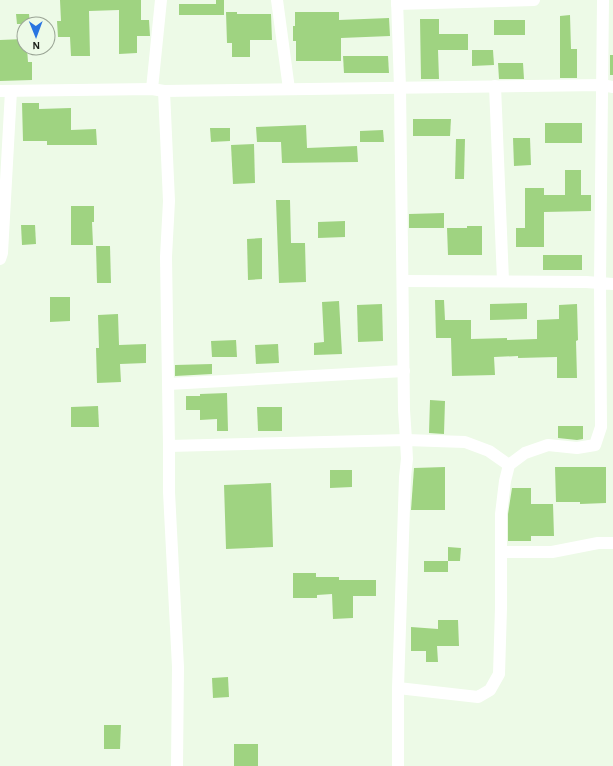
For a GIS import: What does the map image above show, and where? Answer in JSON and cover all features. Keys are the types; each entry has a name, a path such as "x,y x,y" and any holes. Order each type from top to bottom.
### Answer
{"street":[{"path":"161,0 158,90 169,201 166,257 169,492 178,667 177,766"},
{"path":"277,0 289,89"},
{"path":"398,766 398,688 406,440 404,410 400,87 397,2 534,0"},
{"path":"398,688 478,696 490,690 499,674 501,514 505,481 510,465 525,453 548,445 577,448 595,446 601,427 600,283 607,179 608,86 603,0"},
{"path":"495,86 503,281"},
{"path":"0,259 2,253 5,91 608,86"},
{"path":"403,281 586,282 613,284"},
{"path":"168,384 404,371"},
{"path":"169,446 406,440 465,442 489,451 510,465"},
{"path":"501,552 552,552 598,543 613,543"}],"building":[{"path":"60,0 141,0 141,20 149,20 150,36 137,36 137,53 119,54 119,10 89,11 90,56 71,56 70,37 58,37 57,21 61,21"},
{"path":"216,0 224,0 224,15 179,15 179,4 216,4"},
{"path":"226,12 237,12 237,14 271,14 272,40 250,40 250,57 232,57 232,43 227,43"},
{"path":"295,12 339,12 339,20 389,18 390,36 341,38 341,61 296,61 296,41 293,41"},
{"path":"16,14 29,14 29,16 16,16"},
{"path":"570,15 571,49 577,49 577,78 560,78 560,16"},
{"path":"420,19 439,19 439,34 468,34 468,50 438,50 439,79 421,79"},
{"path":"494,20 525,20 525,35 494,35"},
{"path":"16,39 16,56 28,56 28,62 32,62 32,80 0,81 0,40"},
{"path":"472,50 493,50 494,65 472,66"},
{"path":"610,55 613,55 613,75 610,75"},
{"path":"343,56 388,56 389,73 344,73"},
{"path":"498,63 523,63 524,79 499,79"},
{"path":"22,103 39,103 39,109 71,108 71,130 96,129 97,145 47,145 47,141 23,141"},
{"path":"413,119 451,119 450,136 413,136"},
{"path":"545,123 582,123 582,143 545,143"},
{"path":"306,125 307,148 357,146 358,162 282,163 281,142 257,142 256,127"},
{"path":"210,128 230,128 230,141 211,142"},
{"path":"383,130 384,142 360,142 360,131"},
{"path":"513,138 530,138 531,165 514,166"},
{"path":"456,139 465,139 464,179 455,179"},
{"path":"254,144 255,183 233,184 231,145"},
{"path":"565,170 581,170 581,195 591,195 591,211 544,212 544,247 516,247 516,228 525,228 525,188 544,188 544,195 565,195"},
{"path":"276,200 290,200 291,243 305,243 306,282 279,283"},
{"path":"71,206 94,206 94,222 92,222 93,245 71,245"},
{"path":"444,213 444,228 409,228 409,214"},
{"path":"345,221 345,237 318,238 318,222"},
{"path":"21,225 35,225 36,244 22,245"},
{"path":"467,226 482,226 482,255 448,255 447,228 467,228"},
{"path":"262,238 262,279 248,280 247,239"},
{"path":"96,246 110,246 111,283 97,283"},
{"path":"543,255 582,255 582,270 543,270"},
{"path":"50,297 70,297 70,321 50,322"},
{"path":"435,300 444,300 445,320 471,320 471,339 537,339 537,320 559,319 559,305 577,304 577,378 557,378 557,357 518,358 518,356 494,357 495,375 452,376 451,338 436,338"},
{"path":"339,301 342,354 314,355 314,343 324,342 322,302"},
{"path":"527,303 527,319 490,320 490,304"},
{"path":"382,304 383,341 358,342 357,305"},
{"path":"118,314 119,345 146,344 146,363 120,364 121,382 97,383 96,348 99,348 98,315"},
{"path":"236,340 237,357 212,357 211,341"},
{"path":"278,344 279,363 256,364 255,345"},
{"path":"212,364 212,374 175,376 175,365"},
{"path":"227,393 228,431 217,431 217,419 200,420 200,410 186,410 186,396"},
{"path":"430,400 445,401 444,434 429,433"},
{"path":"98,406 99,427 71,427 71,407"},
{"path":"257,407 282,407 282,431 258,431"},
{"path":"558,426 583,426 583,439 577,440 558,438"},
{"path":"445,467 445,510 411,510 414,468"},
{"path":"555,467 606,467 606,503 580,504 580,502 556,502"},
{"path":"330,470 352,470 352,487 330,488"},
{"path":"271,483 273,547 226,549 224,485"},
{"path":"512,488 531,488 531,504 553,504 554,536 531,536 531,541 508,541 508,514"},
{"path":"448,547 461,548 460,561 448,561"},
{"path":"424,561 448,561 448,572 424,572"},
{"path":"293,573 316,573 316,577 339,577 339,580 376,580 376,596 353,596 353,618 333,619 332,594 317,595 317,598 293,598"},
{"path":"438,620 458,620 459,646 437,646 438,662 426,662 426,651 411,651 411,627 438,629"},
{"path":"228,677 229,697 213,698 212,678"},
{"path":"104,725 121,725 120,749 104,749"},
{"path":"234,744 258,744 258,766 234,766"}]}
